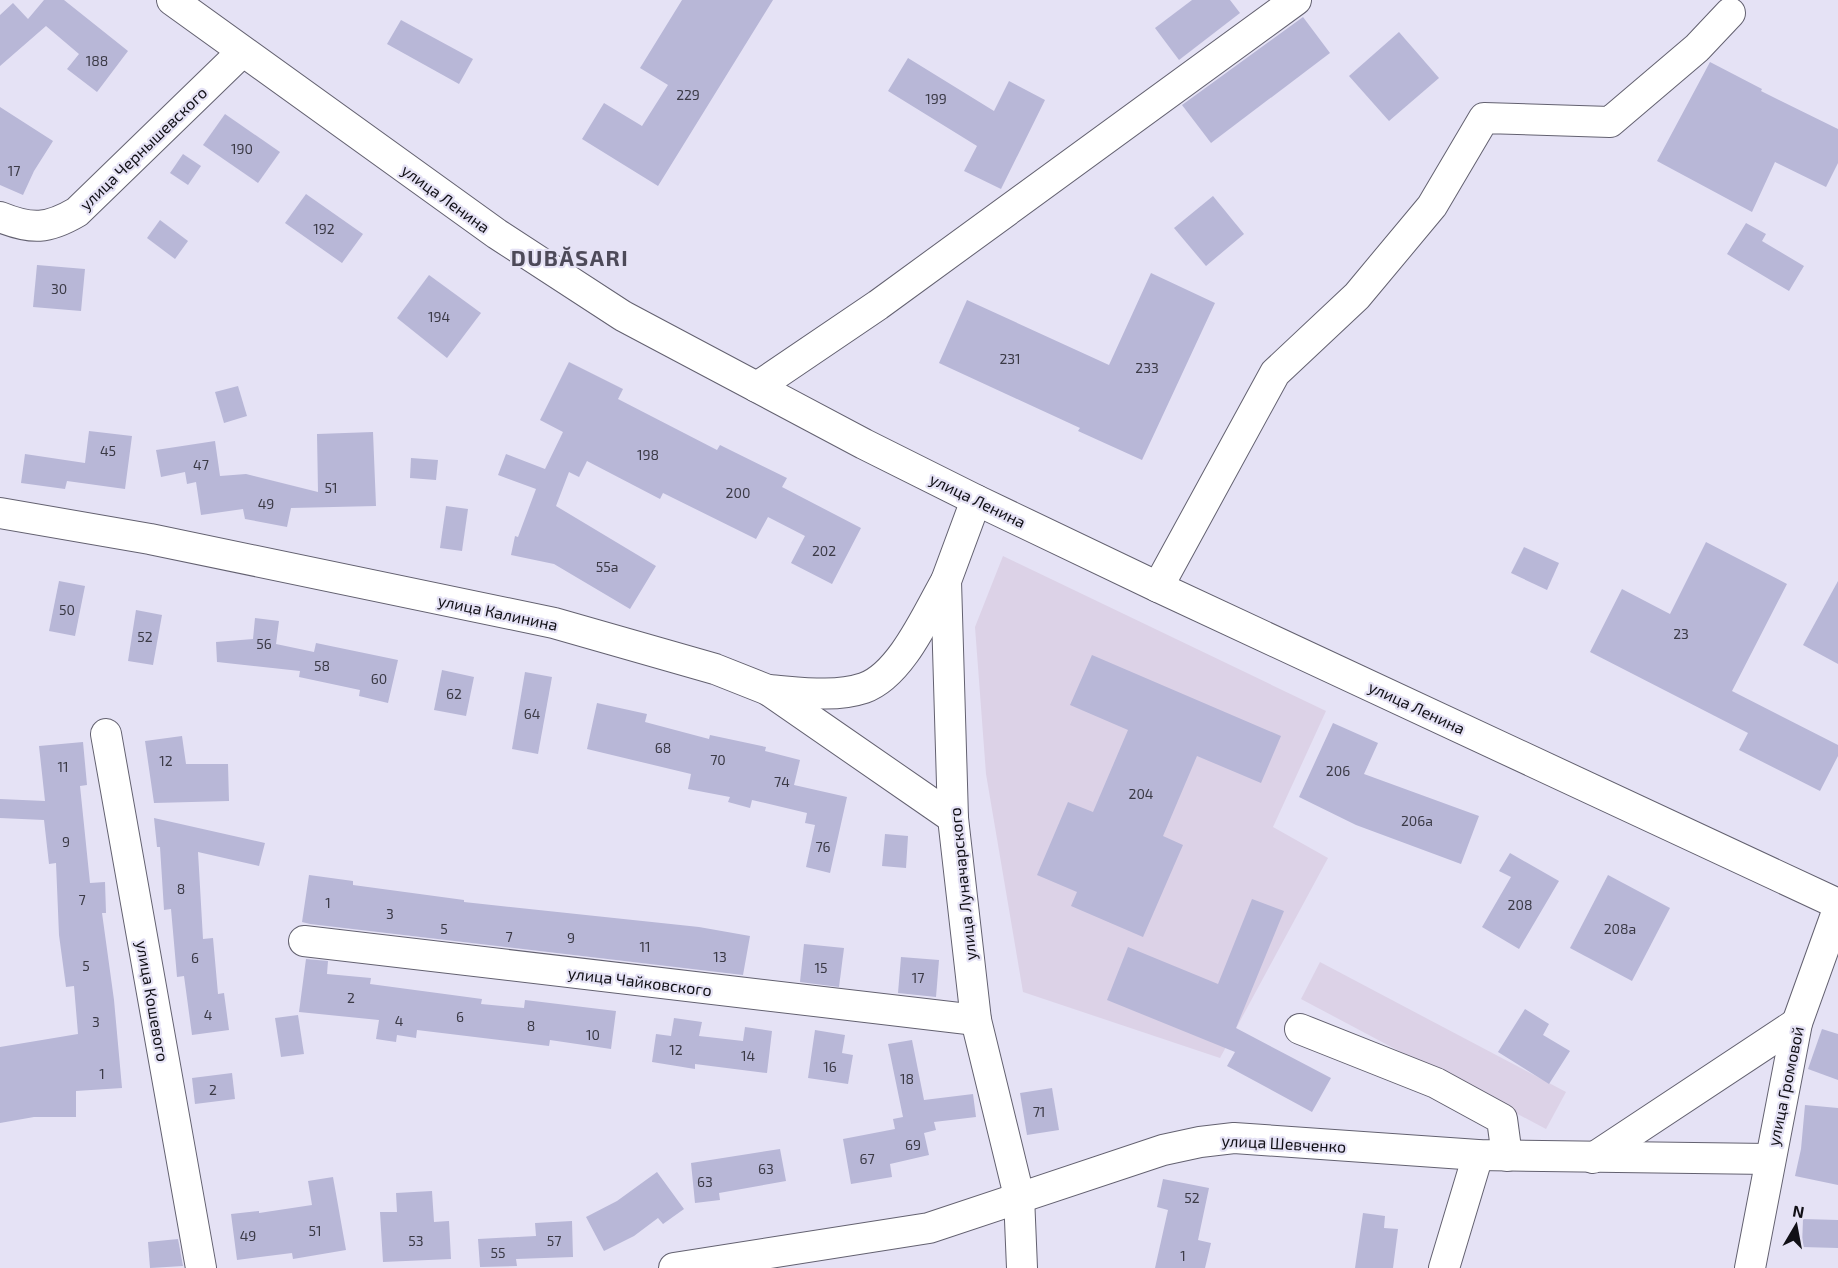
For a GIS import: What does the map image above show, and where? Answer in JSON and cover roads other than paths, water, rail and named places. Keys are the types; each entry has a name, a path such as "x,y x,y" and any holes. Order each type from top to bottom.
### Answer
{"street":[{"name":"улица Ленина","path":"172,0 497,234 623,316 976,500 1838,904"},
{"path":"757,387 878,305 1296,0"},
{"path":"1158,587 1275,373 1356,296 1432,206 1484,118 1610,122 1697,48 1730,13"},
{"name":"улица Чернышевского","path":"0,217 33,226 47,226 78,212 242,52"},
{"name":"улица Луначарского","path":"976,500 946,581 953,818 976,1020 1019,1196 1022,1268"},
{"name":"улица Калинина","path":"0,513 150,539 554,623 715,669 768,690 953,818"},
{"path":"768,690 823,694 865,688 898,663 946,581"},
{"name":"улица Кошевого","path":"106,734 201,1268"},
{"name":"улица Громовой","path":"1750,1268 1797,1023 1838,909"},
{"name":"улица Чайковского","path":"304,941 976,1020"},
{"path":"1593,1158 1797,1023"},
{"path":"1300,1029 1436,1083 1502,1119 1493,1155 1444,1268"},
{"name":"улица Шевченко","path":"674,1268 929,1228 1162,1150 1234,1138 1493,1155 1770,1159"}],"district":[{"name":"DUBĂSARI","path":"570,257"}]}
